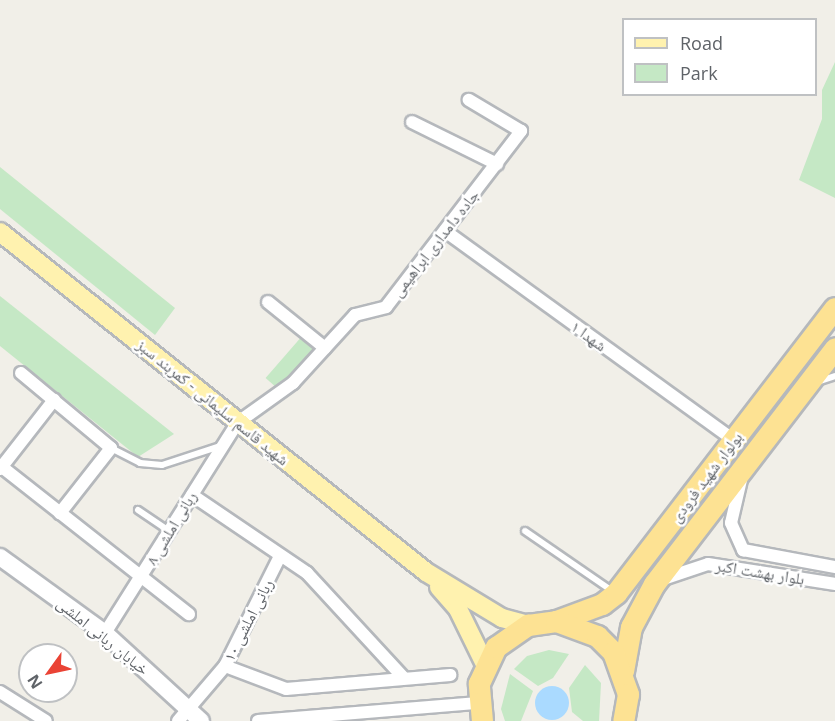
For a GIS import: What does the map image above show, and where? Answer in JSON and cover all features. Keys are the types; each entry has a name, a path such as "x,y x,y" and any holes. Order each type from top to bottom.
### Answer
{"highway":[{"name":"بولوار شهید فرودی","path":"556,621 616,593 835,308"},
{"name":"بولوار شهید فرودی","path":"625,720 623,671 631,627 654,584 835,348"},
{"path":"480,712 485,664 511,634 528,625 556,621 597,636 623,671"}],"main road":[{"name":"شهید قاسم سلیمانی - کمربند سبز","path":"0,232 426,572"},
{"path":"426,572 502,618 528,625"},
{"path":"426,572 458,609 485,664"}],"street":[{"name":"جاده دامداری ابراهیمی","path":"237,423 293,383 355,315 386,307 521,131 469,100"},
{"path":"412,122 497,164"},
{"name":"شهدا ۱","path":"445,231 734,440"},
{"path":"268,302 325,348"},
{"path":"21,373 111,448 60,513"},
{"path":"54,400 1,468 189,614"},
{"name":"ربانی املشی ۸","path":"105,633 170,531 220,446 237,423"},
{"name":"بلوار بهشت اکبر","path":"747,464 731,523 743,550 835,567"},
{"path":"192,495 307,573 404,678"},
{"name":"ربانی املشی ۱۰","path":"183,715 225,666 280,556"},
{"name":"خیابان ربانی املشی","path":"0,557 105,633 183,715 201,721"},
{"name":"بلوار بهشت اکبر","path":"654,584 687,567 708,564 835,584"},
{"path":"225,666 286,689 450,675"},
{"path":"0,692 46,721"},
{"path":"258,721 480,712"}],"lane":[{"path":"808,384 835,376"},
{"path":"111,448 140,463 162,465 220,446"},
{"path":"138,510 170,531"},
{"path":"525,531 616,593"}],"green space":[{"path":"835,62 835,198 799,180 822,119 822,90"},
{"path":"0,167 175,308 155,335 0,209"},
{"path":"0,296 174,434 138,457 0,346"},
{"path":"303,335 318,348 281,391 266,378"},
{"path":"549,650 569,654 553,678 538,686 514,669 527,656"},
{"path":"585,665 601,683 599,721 583,721 572,712 569,688"},
{"path":"510,674 533,691 521,721 505,721 501,709"}],"water":[{"path":"552,686 564,691 569,703 564,715 552,720 540,715 535,703 540,691"}]}
